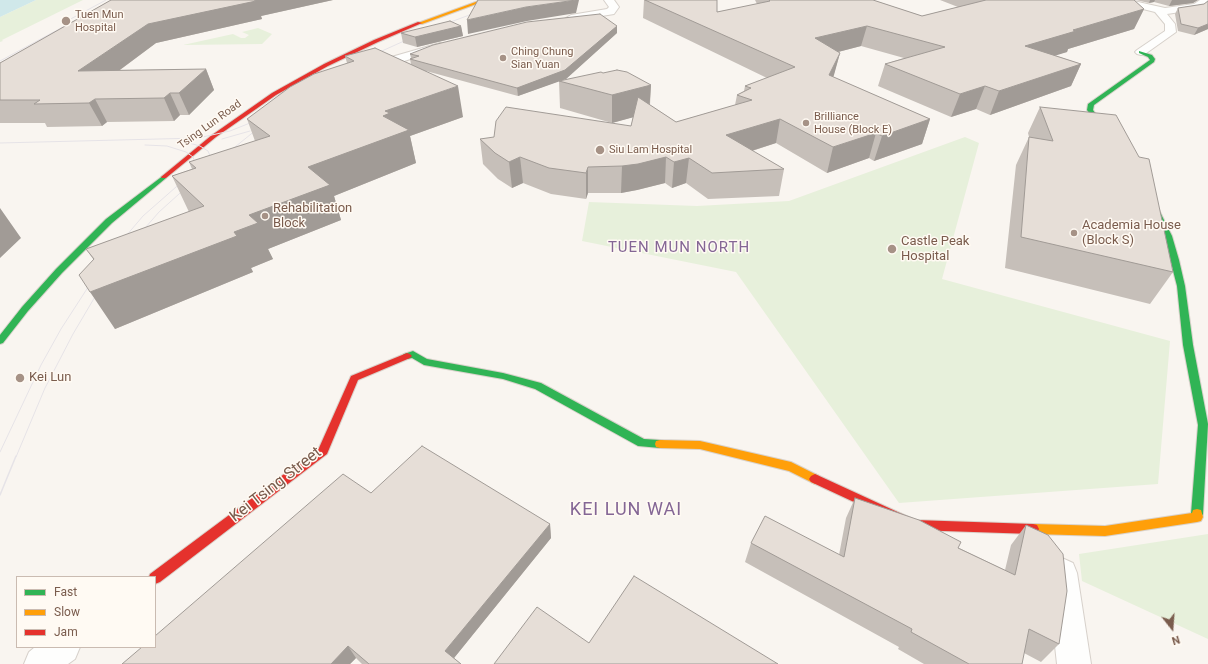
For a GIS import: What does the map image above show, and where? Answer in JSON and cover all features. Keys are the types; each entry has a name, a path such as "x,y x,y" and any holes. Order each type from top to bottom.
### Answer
{"street":[{"name":"Tsing Lun Road","path":"0,341 25,309 59,271 109,221 214,136 274,94 326,65 376,41 424,21 485,0"},
{"path":"558,20 610,12 614,7 609,0"},
{"path":"1118,0 1159,11 1171,11 1196,7 1206,0"},
{"path":"1141,52 1171,32 1170,24 1159,11"},
{"path":"392,62 430,48 452,43"},
{"path":"1113,143 1090,110 1090,104 1152,61 1153,59 1150,56 1141,52"},
{"path":"1030,529 1105,531 1197,517 1206,426 1188,344 1181,286 1175,260 1168,236 1159,214 1144,187"},
{"name":"Kei Tsing Street","path":"156,577 323,451 354,378 413,354 424,362 503,376 538,386 642,443 700,445 791,467 914,525 1030,529"},
{"path":"1030,529 1055,557 1062,572 1074,664"},
{"path":"41,664 62,648"}],"green space":[{"path":"36,0 83,0 0,42 0,17"},
{"path":"258,28 272,34 262,44 183,45 233,34 241,38 245,38 249,35 242,32"},
{"path":"965,137 979,143 942,279 1170,341 1158,484 899,503 736,272 582,241 589,202 697,206 789,201"},
{"path":"1208,534 1208,639 1082,581 1079,554"}],"water":[{"path":"0,0 36,0 0,17"}],"building":[{"path":"111,0 256,1 148,24 78,71 206,69 179,93 170,93 164,98 95,99 89,103 34,104 40,100 0,100 0,63"},
{"path":"478,0 576,0 526,7 467,20"},
{"path":"645,0 717,0 717,12 770,1 769,0 873,0 922,16 986,0 1134,0 1144,9 1025,46 1081,64 999,91 985,86 960,94 885,64 945,47 867,26 815,38 840,53 829,75 930,119 882,136 876,133 833,147 780,119 726,135 784,169 712,173 689,158 674,162 666,157 638,164 588,167 586,173 549,168 520,157 509,162 495,153 480,139 494,137 496,121 506,107 631,126 638,97 676,122 752,100 737,95 751,88 745,86 795,67"},
{"path":"1208,1 1208,24 1198,28 1181,24 1178,8 1204,4"},
{"name":"Ching Chung Sian Yuan","path":"600,14 617,26 565,70 517,88 410,59 419,56 410,54 433,45 527,22"},
{"path":"450,21 461,26 415,37 401,33"},
{"path":"375,48 458,86 385,111 390,113 383,116 409,130 308,167 330,185 249,215 258,223 234,232 237,236 90,292 79,275 94,259 86,249 204,206 172,176 196,168 189,162 270,136 247,119 290,87 314,74 354,61 345,56"},
{"path":"617,70 627,72 651,85 612,95 559,81 601,72 603,73"},
{"path":"1040,107 1116,115 1139,157 1149,159 1173,272 1021,237 1029,137 1053,141"},
{"path":"422,446 550,524 445,651 461,664 369,664 348,646 331,664 122,664 141,648 156,648 156,635 343,474 371,493"},
{"path":"855,498 919,520 961,542 958,548 1015,575 1026,525 1048,535 1063,554 1067,591 1059,644 1029,629 1022,664 969,664 911,632 912,629 751,543 765,516 844,557"},
{"path":"634,576 778,664 494,664 537,607 589,643"}],"tram line":[{"path":"65,22 106,0"},
{"path":"440,26 480,11"},
{"path":"0,61 72,22"},
{"path":"373,55 413,37"},
{"path":"0,143 198,138 230,131 260,119"},
{"path":"225,155 261,126"},
{"path":"222,139 250,131"},
{"path":"185,142 200,146 208,151 211,158 210,165"},
{"path":"145,145 167,146 186,152 193,157 194,160 192,171"},
{"path":"120,243 143,216 184,180"},
{"path":"138,236 159,212 189,185"},
{"path":"0,452 41,365 61,329 94,278"},
{"path":"16,457 45,388 73,334 99,290"},
{"path":"0,495 16,456"}],"traffic: fast":[{"path":"1108,136 1090,110 1091,104 1152,61 1153,59 1150,56 1141,52"},
{"path":"0,341 25,309 59,271 109,221 164,177"},
{"path":"1149,196 1168,236 1175,260 1181,286 1188,345 1203,425 1197,514"},
{"path":"407,356 413,354 424,362 503,376 538,386 642,443 660,444"}],"traffic: slow":[{"path":"420,23 485,0"},
{"path":"660,444 700,445 791,467 815,479"},
{"path":"1033,529 1105,531 1197,517 1197,514"}],"traffic: jam":[{"path":"164,177 214,136 274,94 326,65 376,41 420,23"},
{"path":"156,577 323,451 354,378 407,356"},
{"path":"815,479 914,525 1033,529"}],"place":[{"name":"Tuen Mun Hospital","path":"66,21"},
{"name":"Ching Chung Sian Yuan","path":"503,58"},
{"name":"Brilliance House (Block E)","path":"806,123"},
{"name":"Siu Lam Hospital","path":"600,150"},
{"name":"Rehabilitation Block","path":"265,216"},
{"name":"Academia House (Block S)","path":"1074,233"},
{"name":"Castle Peak Hospital","path":"892,249"},
{"name":"Kei Lun","path":"20,378"}],"district":[{"name":"TUEN MUN NORTH","path":"679,248"},
{"name":"KEI LUN WAI","path":"626,510"}]}
